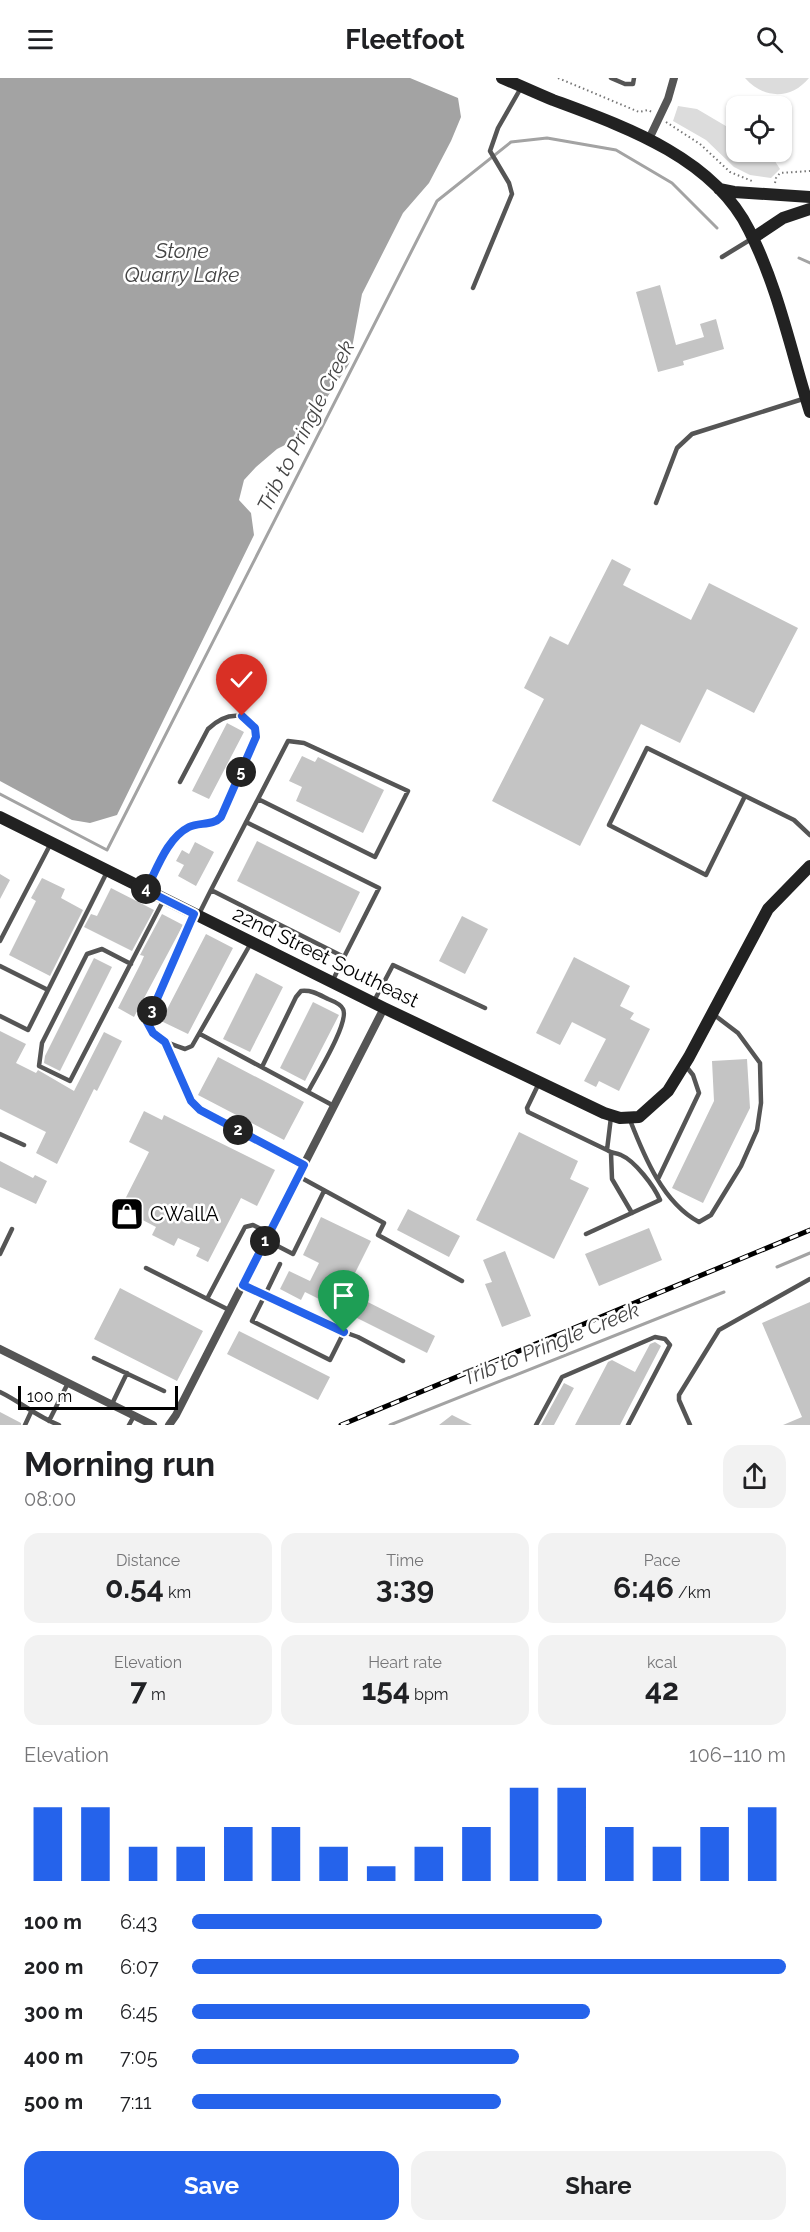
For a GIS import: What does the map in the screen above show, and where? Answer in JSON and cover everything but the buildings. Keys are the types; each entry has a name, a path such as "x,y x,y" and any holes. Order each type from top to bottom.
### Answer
{"street":[{"path":"502,78 649,139 686,161 730,201 743,218 753,238 795,357 810,412"},
{"path":"649,139 674,78"},
{"path":"718,188 734,192 810,198"},
{"path":"753,238 783,218 810,209"},
{"name":"22nd Street Southeast","path":"0,817 539,1083 611,1115 634,1117"},
{"path":"634,1117 668,1091 768,909 810,866"},
{"path":"168,1425 176,1415 334,1106 379,1005"},
{"path":"0,1349 153,1425"}],"lane":[{"path":"611,78 626,84 633,84 634,78"},
{"path":"472,288 512,194 509,183 490,151 498,128 522,86"},
{"path":"722,257 753,238"},
{"path":"656,503 677,448 692,434 806,399"},
{"path":"146,890 170,845 178,835 192,826 217,821 221,817 256,737 255,728 242,716 222,717 208,729 180,782"},
{"path":"252,942 192,1046 185,1049 165,1042 153,1033 147,1022 196,914 211,890 246,822 288,741 304,743 408,792 375,856 258,799"},
{"path":"745,796 706,875 609,825 647,748 745,796 794,820 810,835"},
{"path":"246,822 379,888 332,982"},
{"path":"0,941 52,843"},
{"path":"0,1016 28,1030 108,871"},
{"path":"211,890 344,957"},
{"path":"131,964 102,949 87,954 42,1043 39,1066 70,1081 165,899"},
{"path":"379,1005 393,965 485,1008"},
{"path":"0,966 48,990"},
{"path":"262,1067 301,991 310,990 336,1003 345,1012 343,1025 308,1092"},
{"path":"634,1117 642,1150 669,1196 693,1219 699,1222 705,1220 711,1215 741,1166 757,1130 761,1103 760,1063 738,1033 712,1013"},
{"path":"200,1034 334,1106"},
{"path":"165,1042 195,1106 304,1165"},
{"path":"658,1179 699,1093 693,1075 684,1065"},
{"path":"539,1083 527,1108 528,1112 621,1155 641,1172 659,1199 586,1234"},
{"path":"611,1115 609,1151 612,1179 632,1213"},
{"path":"0,1134 24,1145"},
{"path":"298,1176 384,1223 378,1235 462,1281"},
{"path":"207,1299 248,1224 254,1225 293,1254 324,1191"},
{"path":"0,1254 12,1228"},
{"path":"280,1264 252,1321 330,1360 344,1332"},
{"path":"146,1268 230,1310"},
{"path":"690,1425 679,1395 719,1330 797,1284 810,1279"},
{"path":"243,1285 358,1337 403,1361"},
{"path":"536,1425 562,1377 655,1337 665,1339 670,1345 628,1425"},
{"path":"94,1358 164,1392"},
{"path":"112,1404 127,1373"},
{"path":"49,1421 68,1383"},
{"path":"0,1392 21,1402 32,1412 59,1425"},
{"path":"25,1425 32,1412"},
{"path":"129,1425 134,1416"}],"path":[{"path":"558,78 639,112 648,110 660,116 671,127 700,144 730,172 761,183"},
{"path":"770,185 775,185 780,173 810,171"}],"shaded area":[{"path":"745,78 809,78 794,90 777,94 760,90"},
{"path":"678,106 697,109 726,126 726,159 706,140 673,121"},
{"path":"729,162 775,162 780,169 771,178 750,175"}],"water":[{"name":"Stone Quarry Lake","path":"0,78 410,78 458,98 461,117 429,183 403,213 362,294 349,364 301,437 277,449 244,480 239,500 251,513 254,535 117,815 90,823 72,820 0,781"}],"waterway":[{"name":"Trib to Pringle Creek","path":"0,794 107,850 437,201 511,142 547,138 616,150 672,183 717,228"},
{"name":"Trib to Pringle Creek","path":"799,258 810,263"},
{"name":"Trib to Pringle Creek","path":"777,1267 810,1253"},
{"name":"Trib to Pringle Creek","path":"390,1425 724,1292"}],"railway":[{"path":"341,1425 810,1230"}],"place":[{"name":"CWallA","path":"127,1214"}],"route":[{"path":"242,716 255,728 256,737 221,817 217,821 192,826 178,835 170,845 146,890 194,914 147,1022 153,1033 165,1042 191,1101 200,1110 304,1165 243,1285 344,1332"}]}
